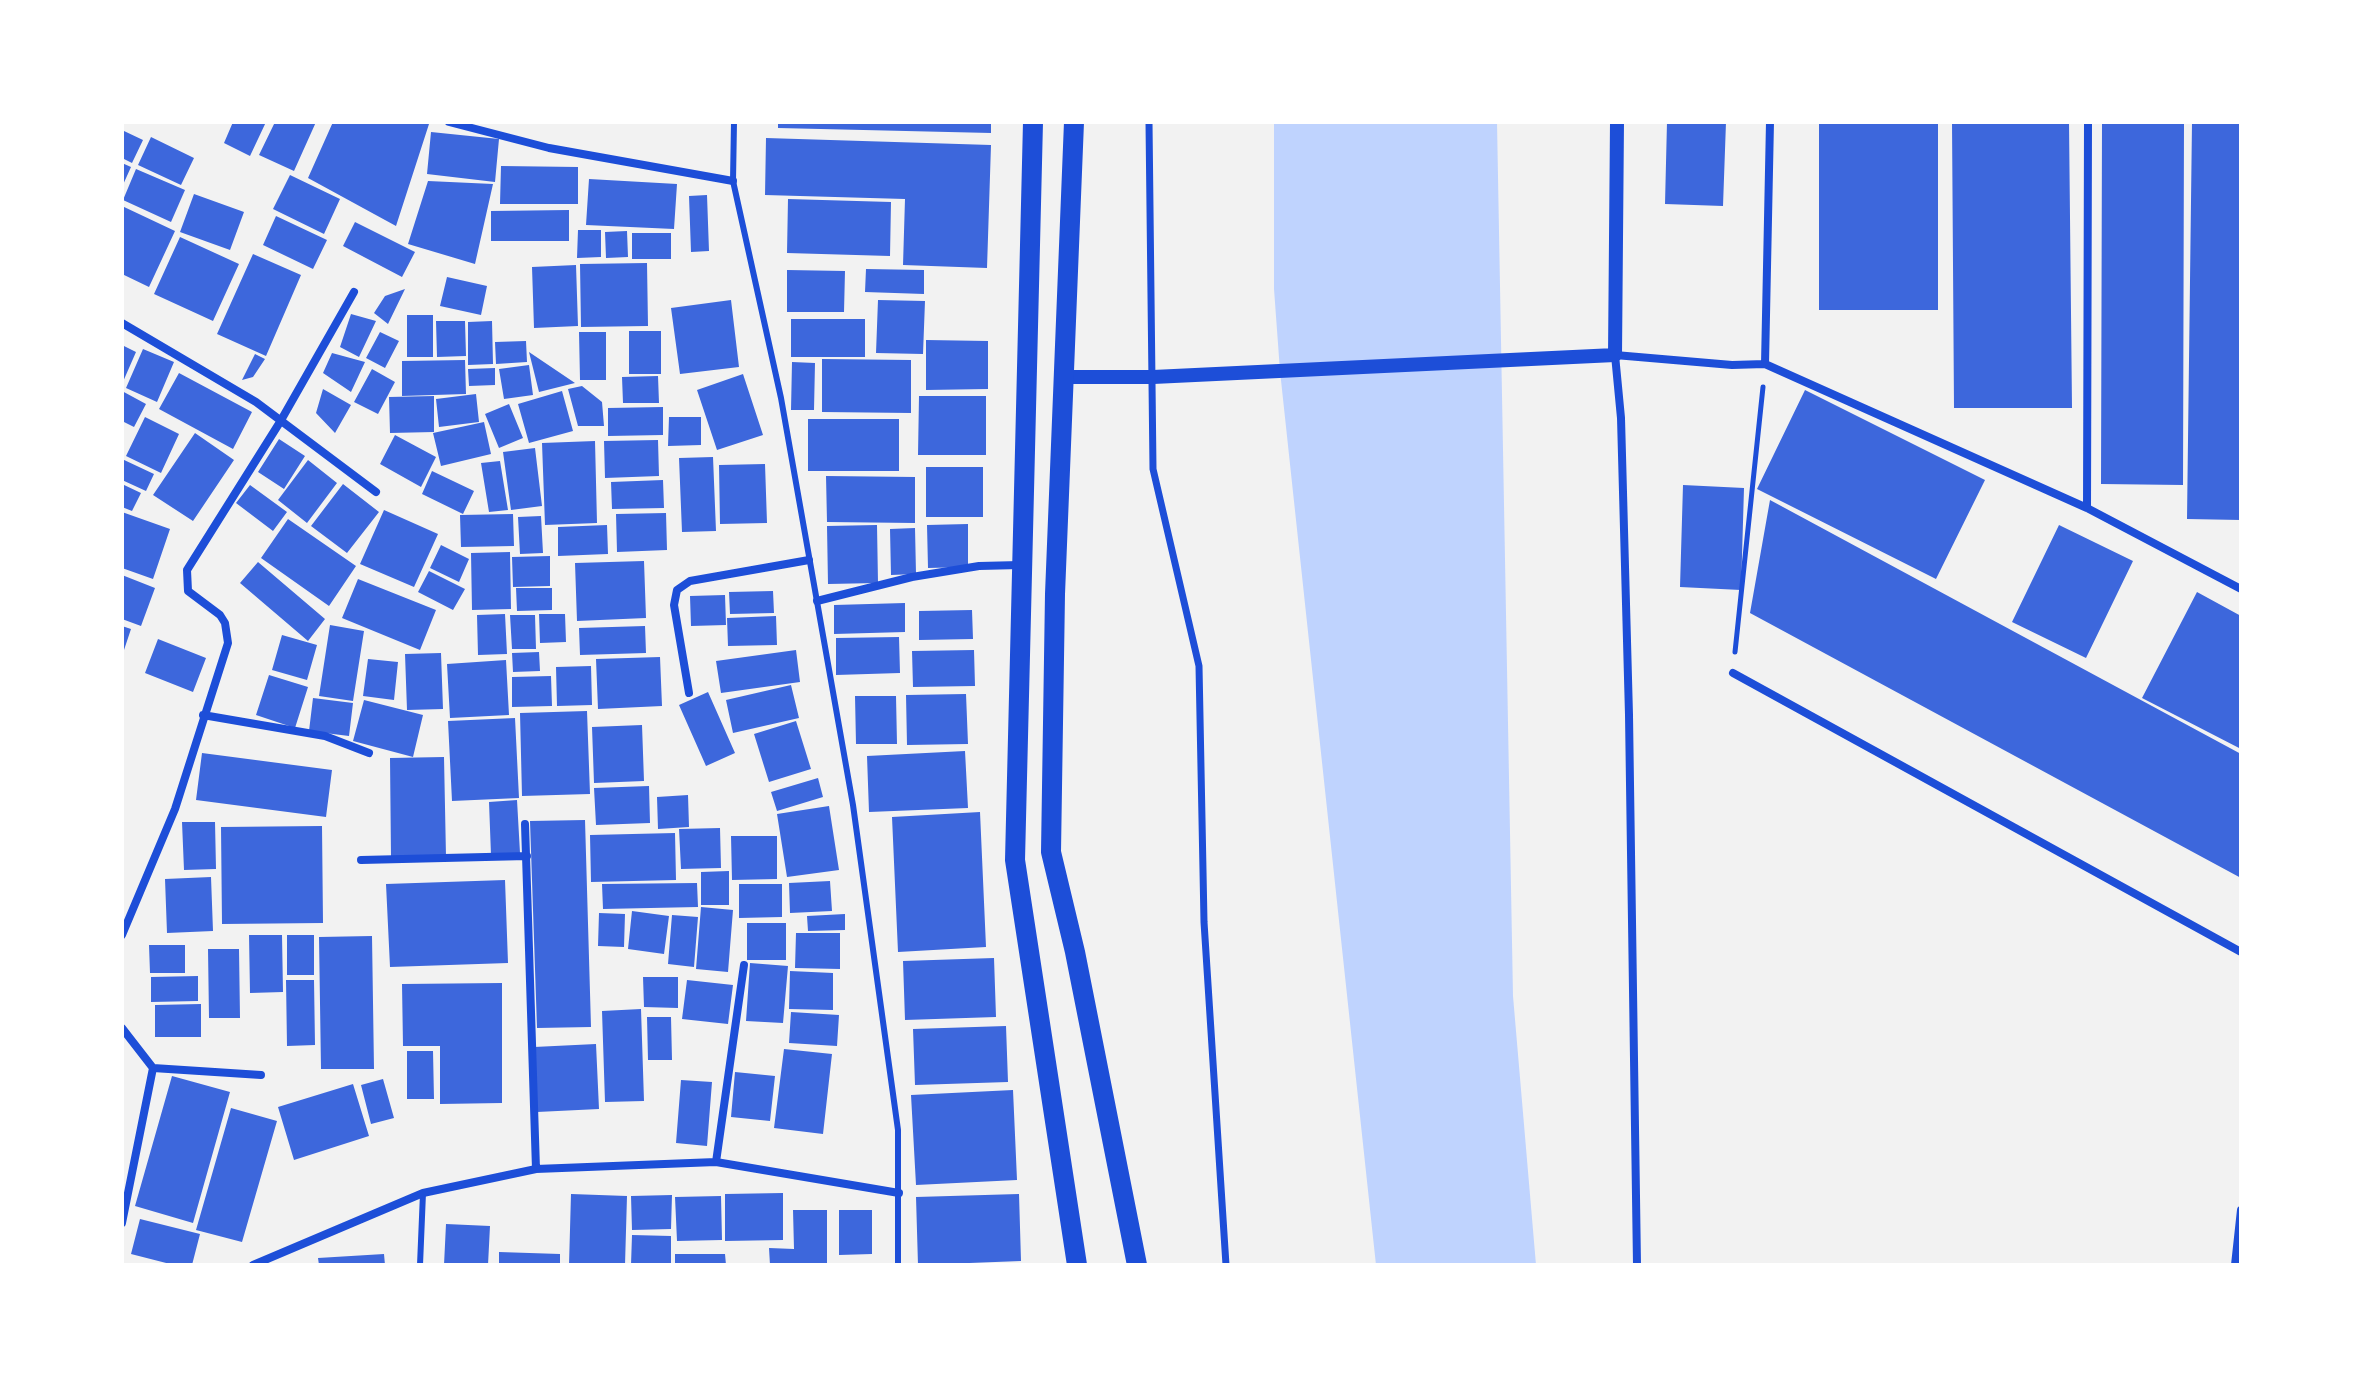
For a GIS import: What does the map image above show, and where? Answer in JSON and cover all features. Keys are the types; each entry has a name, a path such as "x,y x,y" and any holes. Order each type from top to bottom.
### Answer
{"main road":[{"path":"1033,122 1015,860 1077,1265"},
{"path":"1074,122 1055,594 1051,852 1075,952 1137,1265"}],"street":[{"path":"449,122 549,148 733,181"},
{"path":"1149,122 1153,469 1199,666 1204,922 1226,1265"},
{"path":"1617,122 1615,355 1621,418 1629,715 1637,1265"},
{"path":"1765,364 1770,122"},
{"path":"2087,508 2088,122"},
{"path":"122,935 175,809 228,643 220,615 188,591 187,570 280,422 354,292"},
{"path":"122,323 256,402 376,492"},
{"path":"1065,377 1153,377 1615,355 1732,365 1765,364 2087,508 2241,589"},
{"path":"689,693 674,605 677,590 690,581 809,560"},
{"path":"817,601 912,577 979,566 1021,565"},
{"path":"1733,673 2241,952"},
{"path":"203,715 325,736 369,753"},
{"path":"525,824 536,1169"},
{"path":"361,860 527,856"},
{"path":"716,1162 744,965"},
{"path":"122,1028 153,1068 261,1075"},
{"path":"122,1223 153,1068"},
{"path":"253,1265 423,1193 536,1169 716,1162 899,1193"},
{"path":"2235,1265 2241,1210"}],"lane":[{"path":"734,122 733,181 781,398 853,805 896,1114 898,1265"},
{"path":"420,1265 423,1193"}],"path":[{"path":"1733,673 1765,364"}],"water":[{"path":"1274,122 1497,122 1513,996 1536,1265 1376,1265 1280,371 1274,289"}],"building":[{"path":"233,122 266,122 250,156 224,143"},
{"path":"275,122 316,122 294,171 259,155"},
{"path":"333,122 429,124 396,226 308,178"},
{"path":"778,122 991,122 991,133 778,128"},
{"path":"1667,122 1726,122 1723,206 1665,204"},
{"path":"1819,122 1938,122 1938,310 1819,310"},
{"path":"1952,122 2069,122 2072,408 1954,408"},
{"path":"2102,122 2184,122 2183,485 2101,484"},
{"path":"2192,122 2241,122 2241,520 2187,519"},
{"path":"124,131 143,140 132,163 122,158"},
{"path":"431,132 499,139 495,182 427,174"},
{"path":"151,137 194,158 181,185 138,165"},
{"path":"766,138 991,145 987,268 903,265 905,199 765,195"},
{"path":"122,163 131,167 122,187"},
{"path":"501,166 578,167 578,204 500,204"},
{"path":"136,169 185,190 171,222 123,200"},
{"path":"290,175 340,199 324,234 273,209"},
{"path":"589,179 677,184 674,229 586,225"},
{"path":"428,181 493,184 475,264 408,244"},
{"path":"194,194 244,212 230,250 180,232"},
{"path":"707,195 709,251 691,252 689,196"},
{"path":"788,199 891,202 890,256 787,253"},
{"path":"122,206 175,231 149,287 122,274"},
{"path":"569,210 569,241 491,241 491,211"},
{"path":"276,216 327,240 313,269 263,245"},
{"path":"355,222 415,252 402,277 343,246"},
{"path":"578,230 601,230 601,257 577,258"},
{"path":"627,231 628,257 606,258 605,232"},
{"path":"632,233 671,233 671,259 632,259"},
{"path":"180,237 239,264 213,321 154,294"},
{"path":"253,254 301,275 266,356 217,334"},
{"path":"647,263 648,326 581,327 580,264"},
{"path":"576,265 578,326 534,328 532,267"},
{"path":"866,269 924,270 924,294 865,292"},
{"path":"787,270 845,271 844,312 787,312"},
{"path":"447,277 487,286 481,315 440,306"},
{"path":"405,289 388,324 374,313 385,296"},
{"path":"731,300 739,367 680,374 671,308"},
{"path":"878,300 925,301 923,354 876,353"},
{"path":"351,314 376,321 359,357 340,347"},
{"path":"407,315 433,315 433,357 407,357"},
{"path":"791,319 865,319 865,357 791,357"},
{"path":"436,321 465,321 466,356 437,357"},
{"path":"492,321 493,364 468,365 468,322"},
{"path":"629,331 661,331 661,374 629,374"},
{"path":"380,332 399,341 385,368 366,358"},
{"path":"579,332 606,332 606,380 580,380"},
{"path":"926,340 988,341 988,389 926,390"},
{"path":"526,341 527,362 496,364 495,342"},
{"path":"122,345 136,352 122,384"},
{"path":"143,349 174,362 157,402 126,388"},
{"path":"529,352 575,383 539,392"},
{"path":"332,353 365,362 351,392 323,373"},
{"path":"255,354 265,359 253,377 242,380"},
{"path":"822,359 911,360 911,413 822,412"},
{"path":"465,360 466,394 402,396 402,361"},
{"path":"792,362 815,363 814,410 791,410"},
{"path":"529,365 533,395 504,399 499,369"},
{"path":"495,368 495,385 469,386 468,369"},
{"path":"372,369 395,382 378,414 354,402"},
{"path":"179,373 252,412 233,449 159,409"},
{"path":"743,374 763,435 717,450 697,390"},
{"path":"658,376 659,403 623,403 622,377"},
{"path":"582,386 602,402 604,426 578,426 568,389"},
{"path":"323,389 351,405 335,433 316,413"},
{"path":"1805,390 1985,480 1936,579 1757,489"},
{"path":"122,391 146,404 134,427 122,421"},
{"path":"562,391 573,431 529,443 518,404"},
{"path":"476,394 479,422 439,427 436,399"},
{"path":"434,396 434,432 390,433 389,397"},
{"path":"919,396 986,396 986,455 918,455"},
{"path":"509,404 523,438 499,448 485,414"},
{"path":"663,407 663,435 608,436 608,408"},
{"path":"145,417 179,434 161,473 126,456"},
{"path":"669,417 701,417 701,445 668,446"},
{"path":"808,419 899,419 899,471 808,471"},
{"path":"484,422 491,454 441,466 433,433"},
{"path":"195,433 234,460 193,521 153,495"},
{"path":"395,435 436,457 421,487 380,464"},
{"path":"279,439 305,456 284,489 258,472"},
{"path":"658,440 659,476 605,478 604,441"},
{"path":"595,441 597,523 545,525 542,443"},
{"path":"535,448 542,506 511,510 503,452"},
{"path":"713,457 716,531 682,532 679,458"},
{"path":"122,459 154,474 146,491 122,480"},
{"path":"308,460 337,483 307,523 278,500"},
{"path":"500,461 508,510 489,512 481,463"},
{"path":"765,464 767,523 720,524 719,465"},
{"path":"926,467 983,467 983,517 926,517"},
{"path":"432,471 474,491 463,514 422,494"},
{"path":"826,476 915,477 915,523 827,522"},
{"path":"663,480 664,508 612,509 611,482"},
{"path":"122,484 141,493 132,511 122,507"},
{"path":"343,484 379,512 347,553 311,526"},
{"path":"250,485 287,512 273,531 236,503"},
{"path":"1683,485 1744,488 1741,590 1680,587"},
{"path":"1770,500 2241,754 2241,878 1750,613"},
{"path":"384,510 438,534 414,587 360,564"},
{"path":"122,512 170,529 153,579 122,568"},
{"path":"666,513 667,550 617,552 616,514"},
{"path":"513,514 514,546 461,547 460,515"},
{"path":"541,516 543,553 520,554 518,517"},
{"path":"288,519 356,566 329,606 261,558"},
{"path":"968,524 968,567 928,568 927,525"},
{"path":"607,525 608,554 558,556 558,527"},
{"path":"877,525 878,583 828,584 827,526"},
{"path":"2059,525 2133,561 2086,658 2012,622"},
{"path":"915,528 916,574 891,575 890,529"},
{"path":"441,545 469,559 459,582 430,568"},
{"path":"510,552 511,609 472,610 471,553"},
{"path":"550,556 550,586 513,587 512,557"},
{"path":"644,561 646,618 577,621 575,563"},
{"path":"258,562 325,619 308,641 240,583"},
{"path":"429,571 465,589 453,610 418,592"},
{"path":"122,575 155,588 141,626 122,619"},
{"path":"358,579 436,610 420,650 342,618"},
{"path":"516,588 552,588 552,610 517,611"},
{"path":"773,591 774,613 730,614 729,592"},
{"path":"2197,592 2241,616 2241,749 2142,698"},
{"path":"725,595 726,625 691,626 690,596"},
{"path":"905,603 905,632 834,634 834,605"},
{"path":"972,610 973,639 919,640 919,611"},
{"path":"505,614 507,654 478,655 477,615"},
{"path":"539,614 565,614 566,642 540,643"},
{"path":"510,615 535,615 536,649 512,649"},
{"path":"776,616 777,645 728,646 727,618"},
{"path":"330,625 364,631 353,701 319,696"},
{"path":"122,626 131,629 123,653 122,653"},
{"path":"645,626 646,653 580,655 579,628"},
{"path":"282,635 317,645 307,680 272,670"},
{"path":"899,637 900,673 836,675 836,638"},
{"path":"158,639 206,658 193,692 145,673"},
{"path":"796,650 800,682 721,693 716,661"},
{"path":"974,650 975,686 913,687 912,651"},
{"path":"539,652 540,671 513,672 512,653"},
{"path":"441,653 443,709 407,710 405,654"},
{"path":"660,657 662,706 598,709 596,659"},
{"path":"368,659 398,662 394,700 363,696"},
{"path":"506,660 509,715 450,718 447,664"},
{"path":"591,666 592,705 557,706 556,667"},
{"path":"269,675 308,687 295,728 256,715"},
{"path":"551,676 552,706 512,707 512,677"},
{"path":"791,685 799,718 733,733 726,700"},
{"path":"708,692 735,753 706,766 679,705"},
{"path":"966,694 968,744 907,745 906,695"},
{"path":"855,696 896,696 897,744 856,744"},
{"path":"313,698 353,703 349,736 309,731"},
{"path":"364,700 423,715 413,757 353,741"},
{"path":"587,711 590,794 522,796 520,713"},
{"path":"515,718 519,798 452,801 448,721"},
{"path":"796,721 811,769 769,782 754,734"},
{"path":"642,725 644,781 594,783 592,727"},
{"path":"965,751 968,808 869,812 867,756"},
{"path":"202,753 332,770 326,817 196,800"},
{"path":"444,757 446,857 391,857 390,758"},
{"path":"818,778 823,797 777,811 771,792"},
{"path":"649,786 650,823 596,825 594,788"},
{"path":"688,795 689,827 658,829 657,797"},
{"path":"517,800 520,853 491,855 489,802"},
{"path":"829,806 839,870 787,877 777,814"},
{"path":"980,812 986,947 898,952 892,817"},
{"path":"585,820 591,1027 537,1028 530,821"},
{"path":"182,822 215,822 216,869 184,870"},
{"path":"322,826 323,923 222,924 221,827"},
{"path":"720,828 721,868 681,869 679,829"},
{"path":"675,833 676,880 591,882 590,835"},
{"path":"731,836 777,836 777,879 732,880"},
{"path":"729,871 729,905 701,905 701,872"},
{"path":"211,877 213,931 167,933 165,879"},
{"path":"505,880 508,963 390,967 386,884"},
{"path":"830,881 832,911 790,913 789,883"},
{"path":"697,883 698,907 603,909 602,884"},
{"path":"739,884 782,884 782,917 739,918"},
{"path":"701,907 733,910 728,972 696,969"},
{"path":"632,911 669,916 664,954 628,949"},
{"path":"599,913 625,914 624,947 598,946"},
{"path":"845,914 845,930 808,931 807,916"},
{"path":"672,915 698,917 694,967 668,964"},
{"path":"747,923 786,923 786,960 747,960"},
{"path":"796,933 840,933 840,969 795,968"},
{"path":"249,935 282,935 283,992 250,993"},
{"path":"287,935 314,935 314,975 287,975"},
{"path":"372,936 374,1069 321,1069 319,937"},
{"path":"149,945 185,945 185,973 150,973"},
{"path":"208,949 239,949 240,1018 209,1018"},
{"path":"994,958 996,1017 905,1020 903,961"},
{"path":"750,963 788,966 783,1023 746,1021"},
{"path":"790,971 833,973 833,1010 789,1009"},
{"path":"198,976 198,1001 151,1002 151,977"},
{"path":"643,977 678,977 678,1008 644,1007"},
{"path":"286,980 314,980 315,1045 287,1046"},
{"path":"687,980 733,985 728,1024 682,1019"},
{"path":"502,983 502,1103 440,1104 440,1046 403,1046 402,984"},
{"path":"201,1004 201,1037 155,1037 155,1005"},
{"path":"641,1009 644,1101 605,1102 602,1011"},
{"path":"791,1012 839,1015 837,1046 789,1043"},
{"path":"647,1017 671,1017 672,1060 648,1060"},
{"path":"1006,1026 1008,1082 915,1085 913,1029"},
{"path":"596,1044 599,1109 537,1112 534,1047"},
{"path":"784,1049 832,1054 823,1134 774,1128"},
{"path":"407,1051 433,1051 434,1099 407,1099"},
{"path":"735,1072 775,1076 770,1121 731,1117"},
{"path":"172,1076 230,1092 193,1223 135,1206"},
{"path":"383,1079 394,1118 371,1124 361,1085"},
{"path":"681,1080 712,1082 707,1146 676,1143"},
{"path":"353,1084 369,1136 294,1160 278,1107"},
{"path":"1013,1090 1017,1180 916,1185 911,1095"},
{"path":"231,1108 277,1121 242,1242 196,1230"},
{"path":"783,1193 783,1240 725,1241 725,1194"},
{"path":"571,1194 627,1196 625,1265 569,1265"},
{"path":"1019,1194 1021,1261 918,1265 916,1197"},
{"path":"672,1195 671,1229 632,1230 631,1196"},
{"path":"721,1196 722,1240 677,1241 675,1197"},
{"path":"793,1210 827,1210 827,1265 770,1265 769,1248 794,1249"},
{"path":"839,1210 872,1210 872,1254 839,1255"},
{"path":"140,1219 200,1234 192,1265 174,1265 131,1254"},
{"path":"446,1224 490,1226 488,1265 444,1265"},
{"path":"632,1235 671,1236 671,1265 631,1265"},
{"path":"499,1252 560,1254 560,1265 499,1265"},
{"path":"384,1254 385,1265 319,1265 318,1258"},
{"path":"675,1254 725,1254 726,1265 675,1265"}]}
